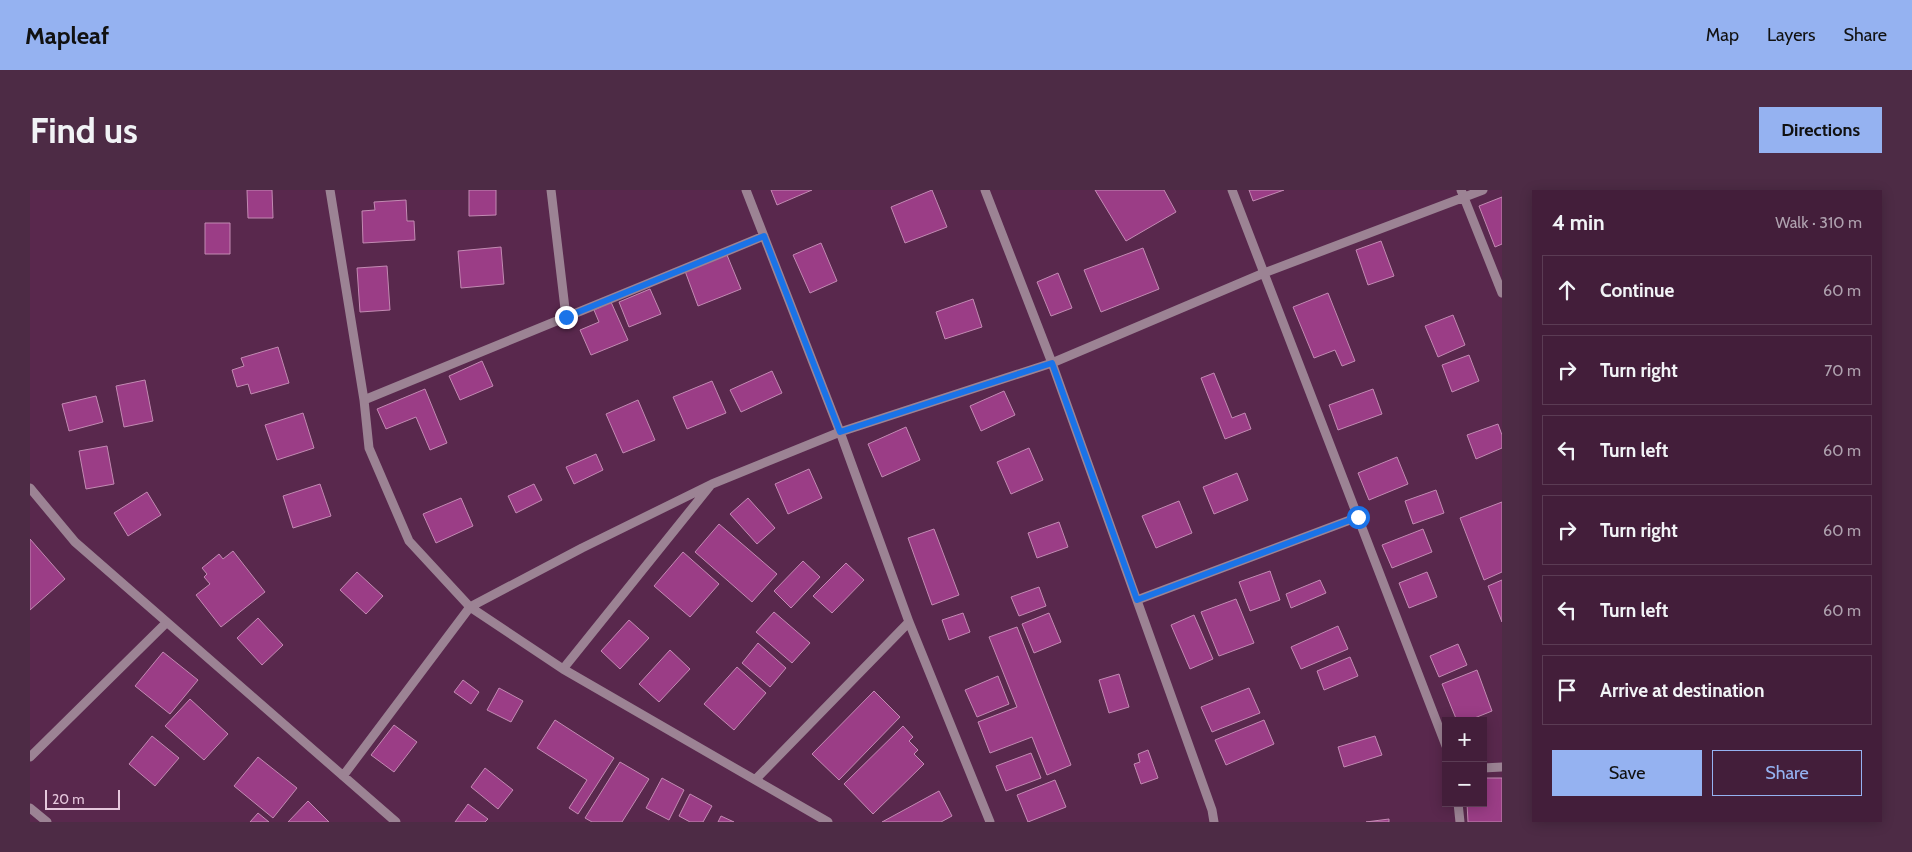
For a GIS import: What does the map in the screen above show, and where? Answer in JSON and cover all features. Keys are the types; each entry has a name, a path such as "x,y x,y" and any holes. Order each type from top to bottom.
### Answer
{"street":[{"path":"330,190 364,400 369,448 409,541 470,607 563,669 828,822"},
{"path":"551,190 566,317"},
{"path":"746,190 840,432 909,622 990,822"},
{"path":"986,190 1052,363 1212,810 1214,822"},
{"path":"1232,190 1442,736"},
{"path":"343,776 470,607 582,548 712,484 840,432 1052,363 1264,273 1462,194 1483,190"},
{"path":"1462,194 1502,293"},
{"path":"364,400 764,236"},
{"path":"563,669 712,484"},
{"path":"30,488 75,542 396,822"},
{"path":"1137,600 1358,517"},
{"path":"30,757 166,622"},
{"path":"756,779 909,622"},
{"path":"1487,768 1502,767"},
{"path":"1458,807 1460,822"},
{"path":"30,808 47,822"}],"building":[{"path":"247,190 272,190 273,218 248,218"},
{"path":"469,190 496,190 496,215 469,216"},
{"path":"771,190 812,190 777,205"},
{"path":"932,190 947,227 905,243 891,207"},
{"path":"1095,190 1164,190 1176,212 1126,241"},
{"path":"1249,190 1284,190 1253,201"},
{"path":"1502,197 1502,244 1495,247 1479,206"},
{"path":"406,200 407,221 414,221 415,240 363,243 362,211 375,210 374,202"},
{"path":"205,223 230,223 230,254 205,254"},
{"path":"1381,241 1394,276 1368,285 1356,250"},
{"path":"821,243 837,281 810,293 793,255"},
{"path":"501,247 504,284 461,288 458,251"},
{"path":"1143,248 1159,289 1101,312 1084,270"},
{"path":"727,255 741,289 698,306 685,271"},
{"path":"387,266 390,310 360,312 357,268"},
{"path":"1058,273 1072,308 1051,316 1037,282"},
{"path":"650,289 661,314 629,327 619,302"},
{"path":"1328,293 1355,361 1342,366 1335,350 1314,358 1293,307"},
{"path":"973,299 982,327 945,339 936,312"},
{"path":"611,302 628,340 591,355 580,330 599,322 594,310"},
{"path":"1453,315 1465,345 1438,357 1425,326"},
{"path":"278,347 289,383 251,394 248,384 237,387 232,370 244,366 241,358"},
{"path":"1469,355 1479,381 1452,392 1442,365"},
{"path":"482,361 493,386 460,400 449,376"},
{"path":"772,371 782,393 741,412 730,390"},
{"path":"1214,373 1232,418 1245,413 1251,429 1225,439 1201,378"},
{"path":"145,380 153,421 124,427 116,386"},
{"path":"712,381 726,413 687,429 673,397"},
{"path":"425,389 447,443 430,450 416,417 386,429 377,409"},
{"path":"1373,389 1382,414 1338,430 1329,405"},
{"path":"1004,391 1015,415 981,431 970,406"},
{"path":"96,396 103,422 69,431 62,404"},
{"path":"638,400 655,440 623,453 606,414"},
{"path":"303,413 314,448 277,460 265,425"},
{"path":"1498,424 1502,435 1502,448 1476,459 1467,435"},
{"path":"906,427 920,460 882,477 868,444"},
{"path":"107,446 114,484 86,489 79,451"},
{"path":"1029,448 1043,480 1011,494 997,462"},
{"path":"596,454 603,470 574,484 566,467"},
{"path":"1397,457 1408,484 1369,500 1358,473"},
{"path":"809,469 822,498 788,514 775,484"},
{"path":"1237,473 1248,500 1214,514 1203,487"},
{"path":"320,484 331,516 293,528 283,496"},
{"path":"534,484 542,500 516,513 508,496"},
{"path":"1436,490 1444,513 1413,524 1405,501"},
{"path":"147,492 161,515 128,536 114,513"},
{"path":"461,498 473,526 436,543 423,514"},
{"path":"748,498 775,528 757,544 730,514"},
{"path":"1179,501 1192,533 1156,548 1142,516"},
{"path":"1502,502 1502,572 1484,580 1460,518"},
{"path":"1059,522 1068,547 1037,558 1028,533"},
{"path":"719,524 777,574 752,602 695,552"},
{"path":"934,529 959,595 932,605 908,538"},
{"path":"1423,529 1432,552 1392,568 1382,545"},
{"path":"30,539 65,579 30,610"},
{"path":"233,551 265,592 221,627 196,595 210,584 204,577 207,574 202,568 219,554 223,559"},
{"path":"683,552 719,584 690,617 654,586"},
{"path":"803,561 820,577 791,608 774,591"},
{"path":"846,563 864,580 832,613 813,596"},
{"path":"1270,571 1280,600 1250,611 1239,582"},
{"path":"357,572 383,596 366,614 340,590"},
{"path":"1427,572 1437,597 1409,608 1399,583"},
{"path":"1320,580 1326,593 1291,608 1286,594"},
{"path":"1502,580 1502,622 1488,586"},
{"path":"1039,587 1046,606 1019,616 1011,597"},
{"path":"1236,599 1254,643 1219,656 1201,612"},
{"path":"774,612 810,643 792,663 756,632"},
{"path":"963,613 970,632 949,640 942,620"},
{"path":"1049,613 1061,642 1034,653 1022,624"},
{"path":"1194,615 1213,659 1190,669 1171,625"},
{"path":"258,618 283,645 262,665 237,638"},
{"path":"629,620 649,638 620,669 601,651"},
{"path":"1338,626 1348,649 1301,669 1291,647"},
{"path":"1017,627 1071,765 1047,775 1032,737 990,753 978,722 1017,707 989,637"},
{"path":"758,643 786,668 770,687 742,663"},
{"path":"1458,644 1467,665 1439,677 1430,656"},
{"path":"670,650 690,669 659,702 639,684"},
{"path":"163,652 198,680 170,714 135,686"},
{"path":"1350,657 1358,676 1324,690 1317,671"},
{"path":"737,667 766,693 734,730 704,704"},
{"path":"1477,670 1492,711 1477,717 1455,717 1442,684"},
{"path":"1119,674 1129,707 1109,713 1099,680"},
{"path":"998,676 1009,704 977,717 965,690"},
{"path":"463,680 479,692 471,704 454,692"},
{"path":"499,688 523,701 511,722 487,710"},
{"path":"1249,688 1260,713 1212,732 1201,707"},
{"path":"874,691 900,717 839,780 812,754"},
{"path":"190,699 228,734 204,760 165,726"},
{"path":"555,720 614,758 578,814 569,808 587,780 537,748"},
{"path":"1264,720 1274,744 1226,765 1215,740"},
{"path":"394,725 417,742 394,772 371,755"},
{"path":"903,726 913,737 909,741 918,750 914,754 924,764 873,814 844,784"},
{"path":"152,736 179,758 155,786 129,764"},
{"path":"1375,736 1382,755 1344,767 1338,747"},
{"path":"1148,750 1158,778 1141,784 1134,764 1140,762 1138,754"},
{"path":"1031,753 1041,778 1006,791 996,766"},
{"path":"258,757 297,788 273,818 234,786"},
{"path":"620,762 649,779 622,822 592,822 585,818"},
{"path":"485,768 513,790 498,809 471,787"},
{"path":"662,778 684,790 669,820 646,808"},
{"path":"1487,778 1502,778 1502,822 1468,822 1467,807 1487,807"},
{"path":"1055,780 1066,807 1028,822 1017,795"},
{"path":"939,791 952,816 941,822 882,822"},
{"path":"690,794 712,806 703,822 690,822 679,816"},
{"path":"308,801 329,822 288,822"},
{"path":"468,804 488,819 485,822 455,822"},
{"path":"258,813 269,822 250,822"},
{"path":"721,816 734,822 718,822"},
{"path":"1389,819 1389,822 1366,822"}],"route":[{"path":"566,317 764,236 840,432 1052,363 1137,600 1358,517"}]}
